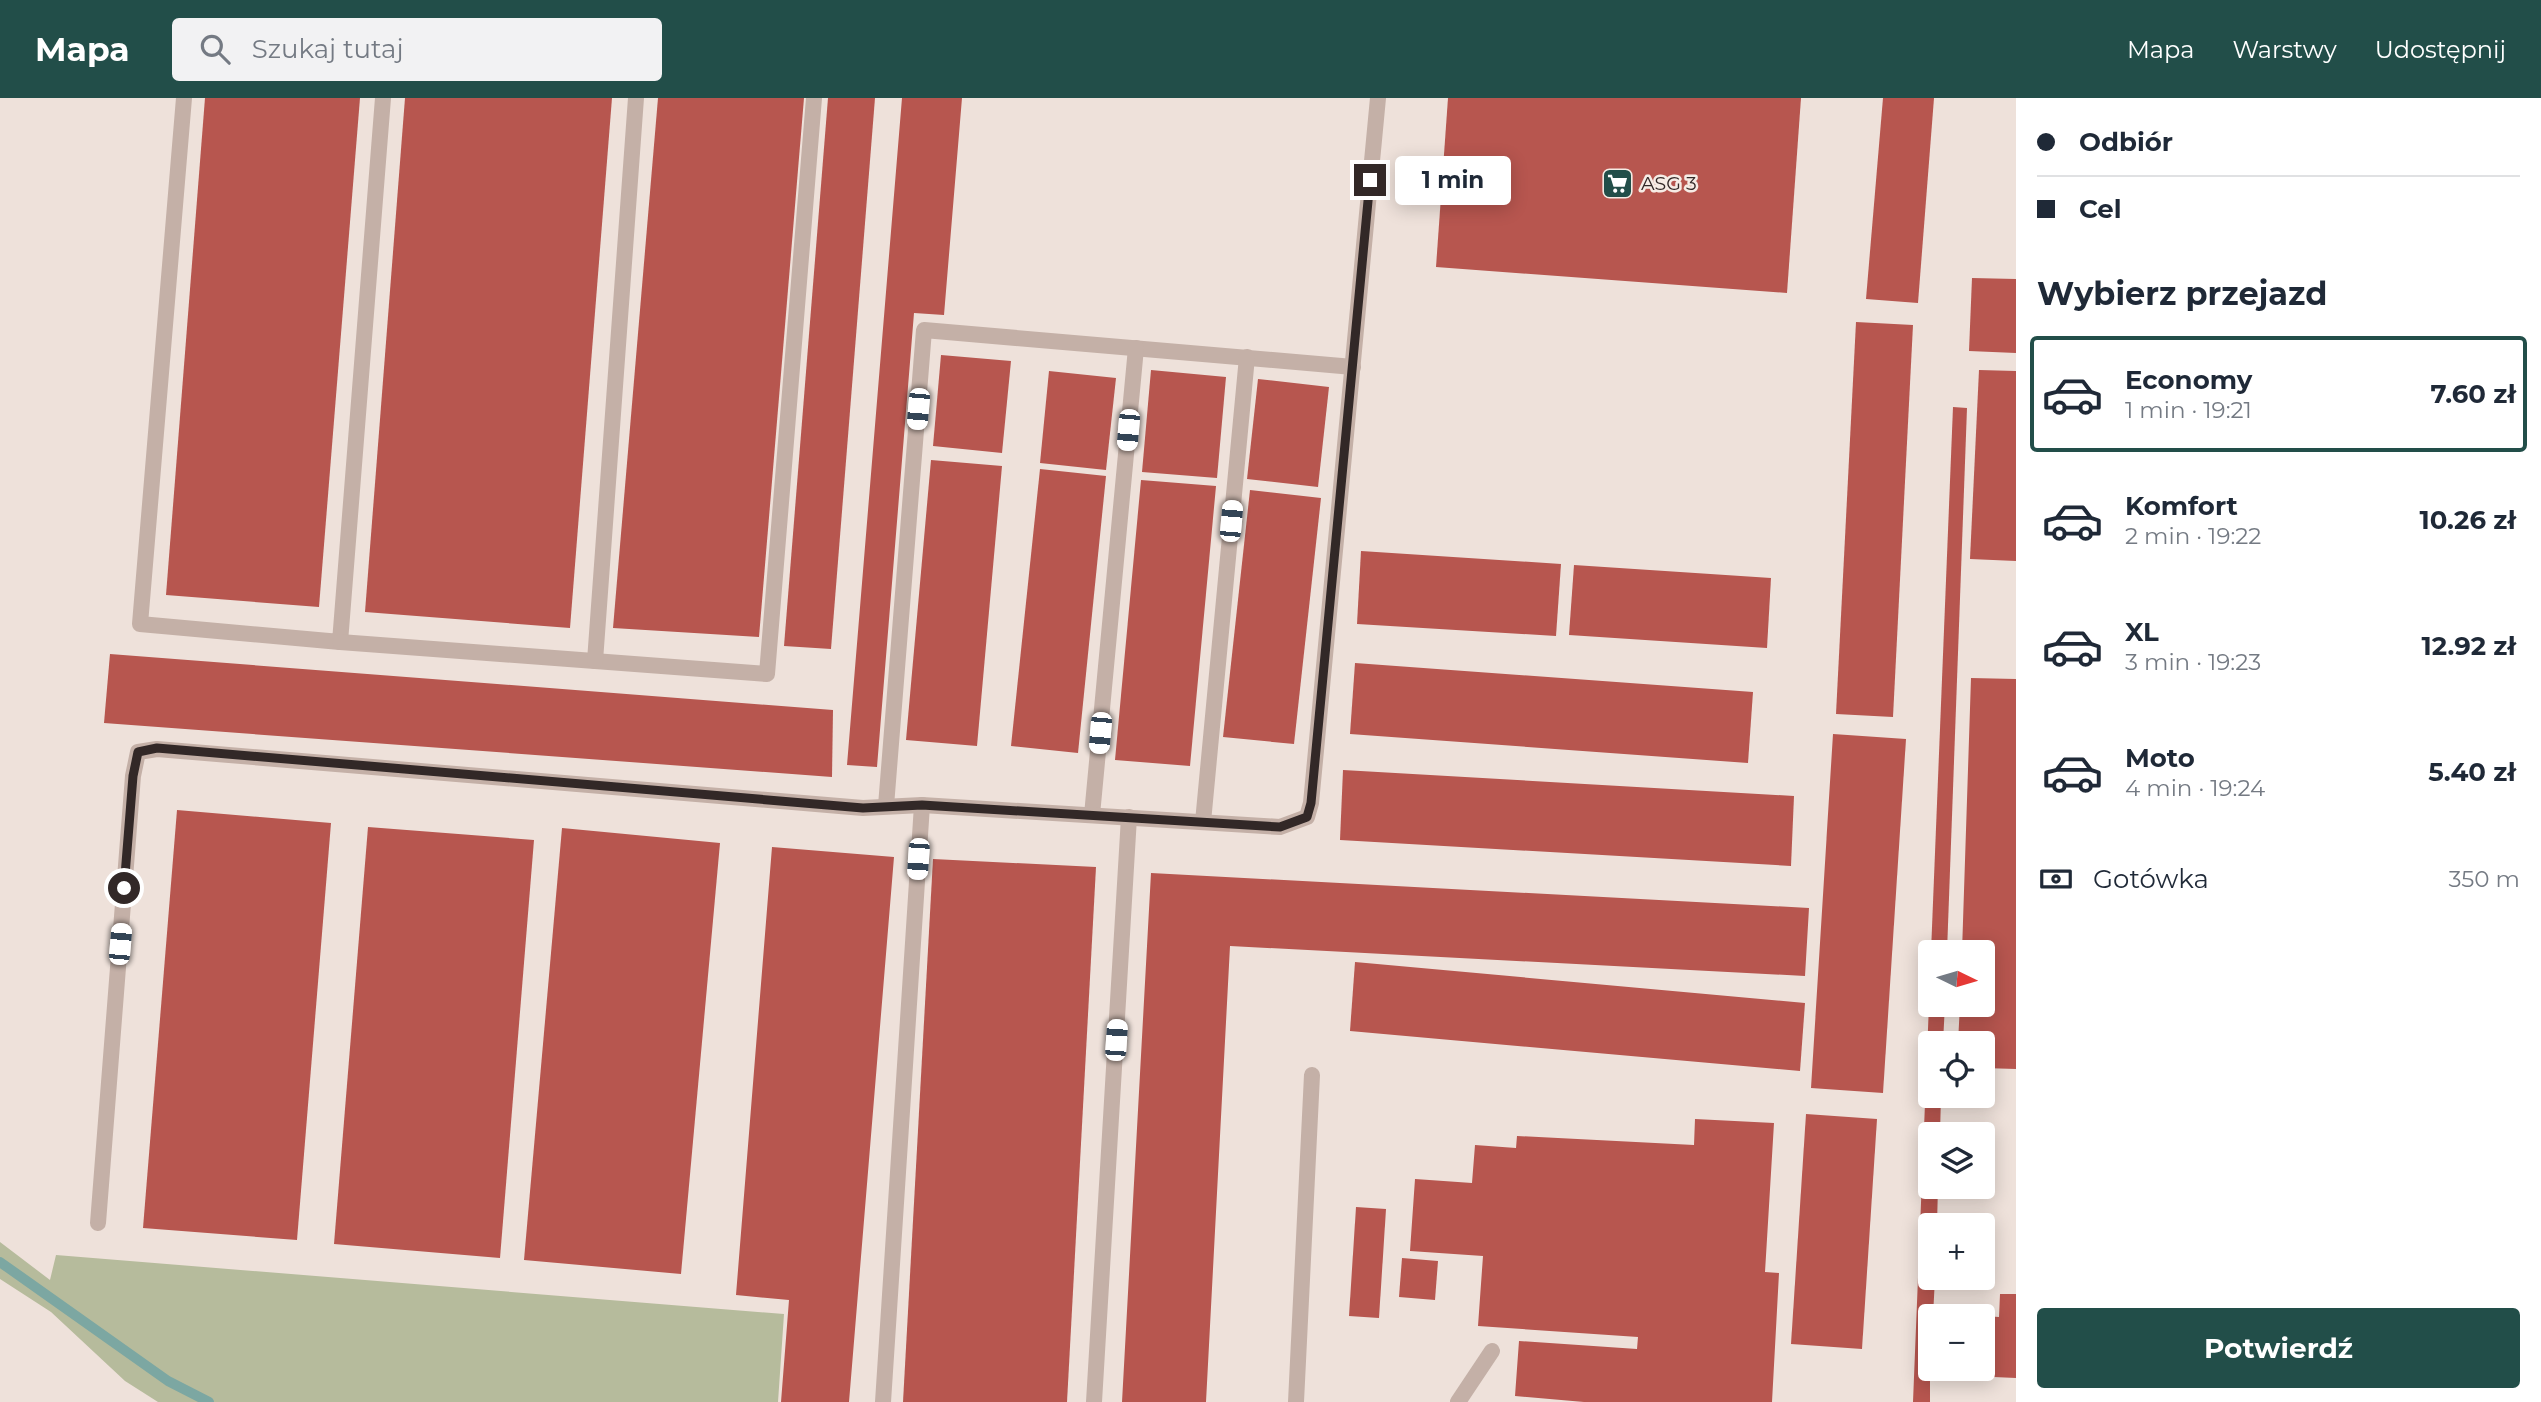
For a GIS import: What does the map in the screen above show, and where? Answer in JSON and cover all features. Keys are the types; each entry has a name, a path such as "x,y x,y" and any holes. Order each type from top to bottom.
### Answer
{"lane":[{"path":"184,98 140,624 767,674 814,98"},
{"path":"340,642 383,98"},
{"path":"595,661 636,98"},
{"path":"98,1223 132,790 138,752 157,748 863,808 922,805 1280,827 1307,817 1312,790 1378,98"},
{"path":"886,807 924,330 1353,366"},
{"path":"1092,815 1136,348"},
{"path":"1203,822 1247,357"},
{"path":"883,1402 922,805"},
{"path":"1094,1402 1129,817"},
{"path":"1296,1402 1312,1075"},
{"path":"1458,1402 1492,1351"}],"green space":[{"path":"0,1242 50,1280 56,1255 784,1314 778,1402 158,1402 125,1381 51,1312 0,1279"}],"building":[{"path":"205,98 360,98 319,607 166,595"},
{"path":"405,98 612,98 570,628 365,612"},
{"path":"658,98 804,98 759,637 613,628"},
{"path":"828,98 875,98 831,649 784,646"},
{"path":"902,98 962,98 944,315 914,313 877,767 847,765"},
{"name":"ASG 3","path":"1448,98 1801,98 1787,293 1436,267"},
{"path":"1883,98 1934,98 1918,303 1866,299"},
{"path":"1972,278 2016,279 2016,353 1969,351"},
{"path":"1856,322 1913,325 1893,717 1836,714"},
{"path":"941,355 1011,361 1002,453 933,446"},
{"path":"1151,370 1226,377 1217,478 1142,472"},
{"path":"1979,370 2016,371 2016,561 1970,559"},
{"path":"1049,371 1116,378 1106,470 1040,463"},
{"path":"1258,379 1329,387 1318,487 1247,479"},
{"path":"1953,407 1967,408 1947,940 1931,940"},
{"path":"931,460 1002,466 977,746 906,740"},
{"path":"1040,469 1106,476 1078,753 1011,746"},
{"path":"1141,480 1216,486 1190,766 1115,760"},
{"path":"1250,490 1321,498 1294,744 1223,737"},
{"path":"1361,551 1561,564 1556,636 1357,624"},
{"path":"1574,565 1771,578 1767,648 1569,635"},
{"path":"110,654 833,710 832,777 104,723"},
{"path":"1355,663 1753,692 1748,763 1350,734"},
{"path":"1971,678 2016,679 2016,1069 1995,1068 1995,1031 1959,1031 1959,1017 1995,1017 1995,940 1962,940"},
{"path":"1833,734 1906,739 1883,1093 1811,1088"},
{"path":"1343,770 1794,796 1791,866 1340,840"},
{"path":"177,810 331,823 297,1240 143,1228"},
{"path":"368,827 534,840 500,1258 334,1244"},
{"path":"562,828 720,843 681,1274 524,1260"},
{"path":"772,847 894,857 849,1402 781,1402 789,1300 736,1295"},
{"path":"933,859 1096,867 1067,1402 903,1402"},
{"path":"1151,873 1809,908 1805,976 1230,946 1206,1402 1122,1402"},
{"path":"1355,962 1805,1003 1800,1071 1350,1031"},
{"path":"1928,1017 1944,1017 1944,1031 1928,1031"},
{"path":"1925,1108 1941,1108 1940,1122 1924,1122"},
{"path":"1806,1114 1877,1119 1862,1349 1791,1344"},
{"path":"1695,1119 1774,1123 1765,1272 1779,1273 1772,1402 1584,1402 1515,1396 1519,1341 1637,1349 1638,1337 1478,1326 1483,1256 1410,1251 1415,1179 1472,1183 1475,1145 1516,1148 1517,1136 1694,1145"},
{"path":"1921,1199 1938,1199 1937,1213 1921,1213"},
{"path":"1356,1207 1386,1209 1379,1318 1349,1316"},
{"path":"1402,1258 1438,1261 1435,1300 1399,1297"},
{"path":"1918,1278 1918,1290 1934,1290 1934,1304 1918,1304 1918,1381 1930,1381 1930,1402 1913,1402"},
{"path":"2000,1294 2016,1294 2016,1378 1995,1377 1995,1317 1999,1317"}],"waterway":[{"path":"0,1262 168,1381 209,1402"}],"place":[{"name":"ASG 3","path":"1618,183"}],"route":[{"path":"124,888 133,776 138,752 157,748 863,808 922,805 1280,827 1307,817 1311,803 1370,180"}]}
